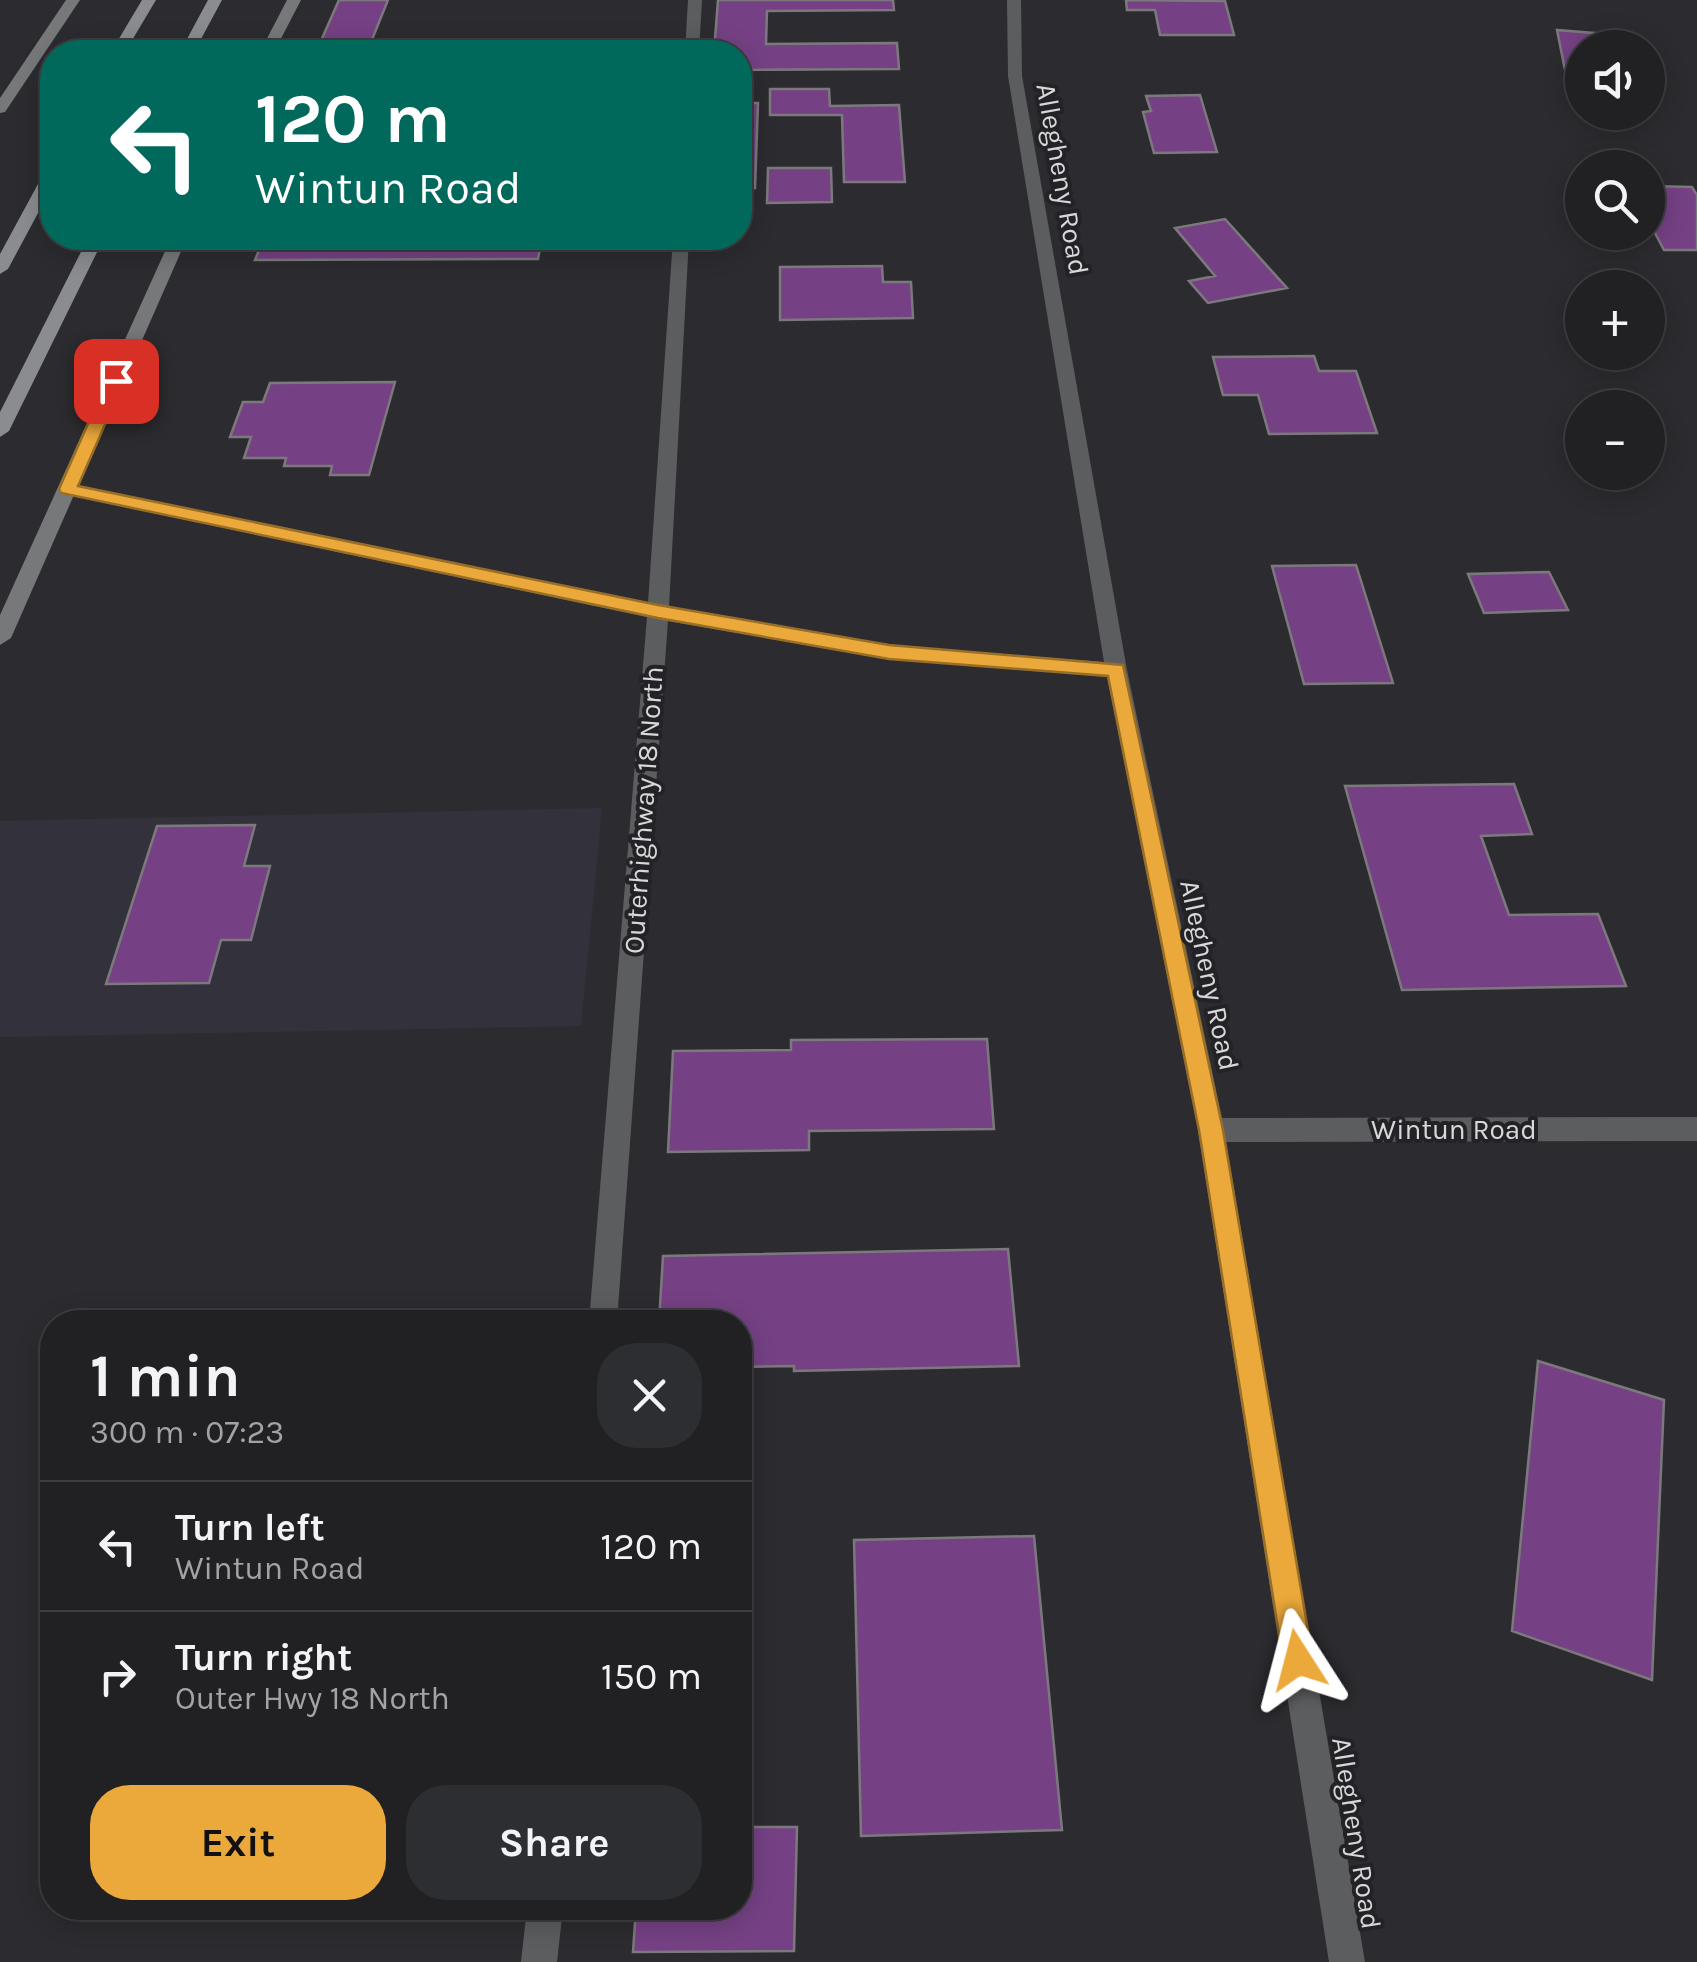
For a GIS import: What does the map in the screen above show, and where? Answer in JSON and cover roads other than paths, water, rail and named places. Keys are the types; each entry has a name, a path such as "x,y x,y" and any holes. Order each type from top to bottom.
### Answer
{"main road":[{"path":"125,40 149,0"},
{"path":"194,40 216,0"},
{"path":"0,269 40,195"},
{"path":"0,431 90,250"}],"street":[{"path":"46,40 73,0"},
{"path":"273,40 294,0"},
{"path":"693,40 695,0"},
{"name":"Allegheny Road","path":"1014,0 1015,76 1116,670 1211,1130 1348,1962"},
{"path":"0,109 40,49"},
{"path":"0,638 174,250"},
{"name":"Outerhighway 18 North","path":"604,1310 658,612 680,250"},
{"path":"68,489 658,612 889,652 1116,670"},
{"name":"Wintun Road","path":"1211,1130 1697,1129"},
{"path":"538,1962 543,1920"}]}
